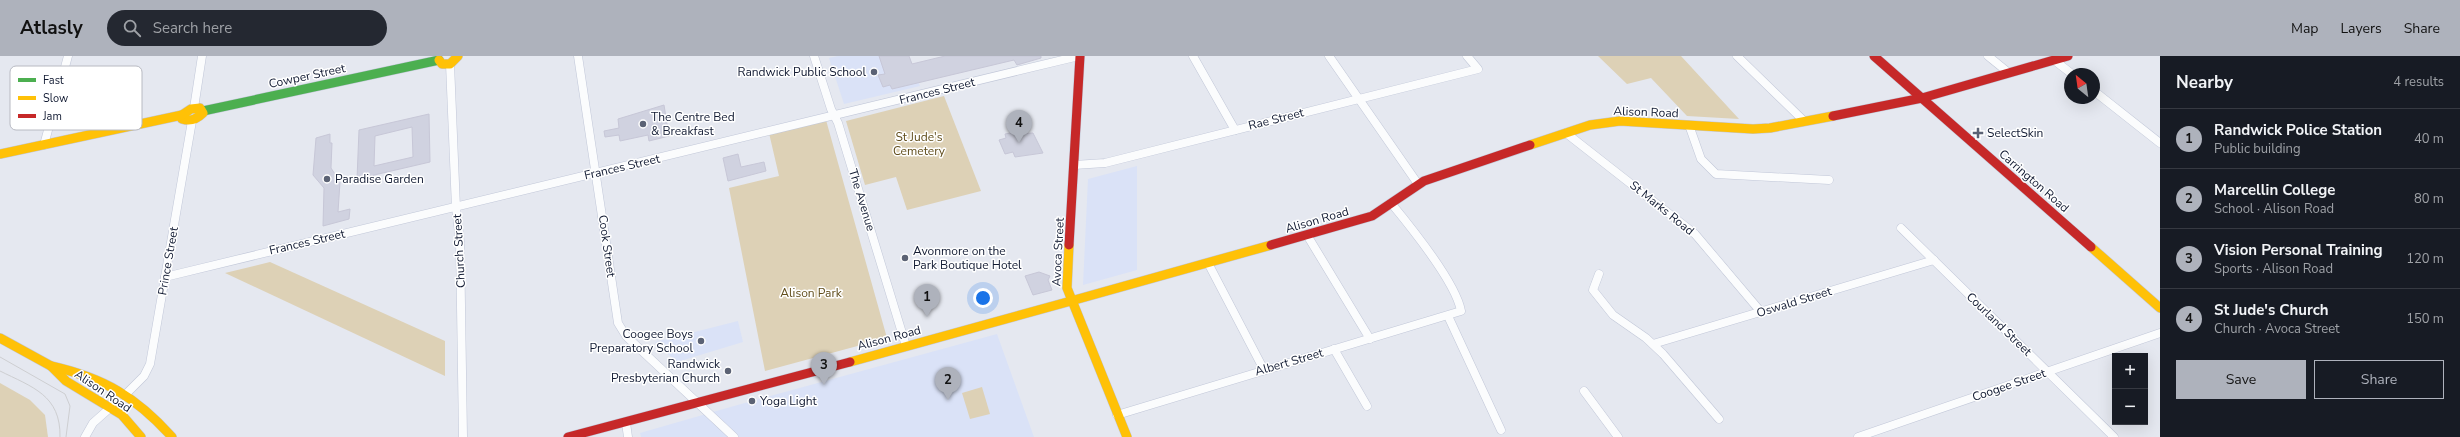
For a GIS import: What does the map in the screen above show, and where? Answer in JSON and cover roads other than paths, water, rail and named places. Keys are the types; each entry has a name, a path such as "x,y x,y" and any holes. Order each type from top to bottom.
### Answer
{"main road":[{"path":"440,58 442,64 450,64 459,56"},
{"name":"Avoca Street","path":"1079,56 1067,288 1127,437"},
{"name":"Carrington Road","path":"1874,56 2160,308"},
{"name":"Alison Road","path":"568,437 699,404 1372,216 1418,184 1566,133 1610,122 1753,129 1804,121 1922,98 2068,56"},
{"name":"Cowper Street","path":"203,111 440,58"},
{"path":"142,124 182,115 194,108 200,108 203,111 199,118 192,121 184,120 182,115"},
{"path":"0,154 113,130"},
{"name":"Alison Road","path":"0,338 51,366 66,381 111,407 125,417 141,437"},
{"name":"Alison Road","path":"51,366 78,370 110,382 147,408 172,437"},
{"path":"111,407 127,393"}],"street":[{"path":"65,66 68,56"},
{"path":"194,108 202,56"},
{"name":"Cook Street","path":"578,56 618,323 630,340 734,437"},
{"name":"The Avenue","path":"814,56 835,116 906,346"},
{"name":"Frances Street","path":"165,277 456,208 596,172 835,116 1079,56"},
{"path":"1193,56 1235,130"},
{"path":"1329,56 1418,184"},
{"name":"Rae Street","path":"1074,165 1105,163 1478,69 1467,56"},
{"path":"1737,56 1804,121"},
{"path":"1988,56 2009,73"},
{"path":"2054,60 2064,68"},
{"name":"Church Street","path":"450,64 456,208 460,241 463,437"},
{"path":"2100,96 2160,143"},
{"name":"Prince Street","path":"127,393 144,376 150,366 192,121"},
{"path":"1689,125 1702,162 1710,171 1716,174 1829,180"},
{"path":"44,145 48,130"},
{"name":"St Marks Road","path":"1566,133 1695,234 1761,312"},
{"name":"Albert Street","path":"1117,415 1461,311 1462,305 1452,289 1404,218 1391,203"},
{"name":"Courland Street","path":"1901,228 2114,437"},
{"path":"1307,235 1370,339"},
{"name":"Oswald Street","path":"1653,344 1934,260"},
{"path":"1208,263 1264,370"},
{"path":"1599,274 1593,290 1599,302 1627,328 1653,344 1719,419"},
{"path":"1448,316 1501,430"},
{"name":"Coogee Street","path":"1858,437 2160,333"},
{"path":"1334,349 1367,406"},
{"path":"1584,391 1618,437"},
{"path":"85,437 93,423 111,407"},
{"path":"626,422 628,437"}],"tram line":[{"path":"0,357 65,394 70,406 66,437"},
{"path":"0,371 33,388 50,402 56,411 60,437"}],"place":[{"name":"Randwick Public School","path":"874,72"},
{"name":"The Centre Bed & Breakfast","path":"643,124"},
{"name":"SelectSkin","path":"1978,133"},
{"name":"St Jude's Church","path":"1019,143"},
{"name":"Paradise Garden","path":"327,179"},
{"name":"Avonmore on the Park Boutique Hotel","path":"905,258"},
{"name":"Randwick Police Station","path":"927,317"},
{"name":"Coogee Boys Preparatory School","path":"701,341"},
{"name":"Randwick Presbyterian Church","path":"728,371"},
{"name":"Vision Personal Training","path":"824,385"},
{"name":"Marcellin College","path":"948,400"},
{"name":"Yoga Light","path":"752,401"}],"park label":[{"name":"St Jude's Cemetery","path":"919,144"},
{"name":"Alison Park","path":"811,293"}]}
